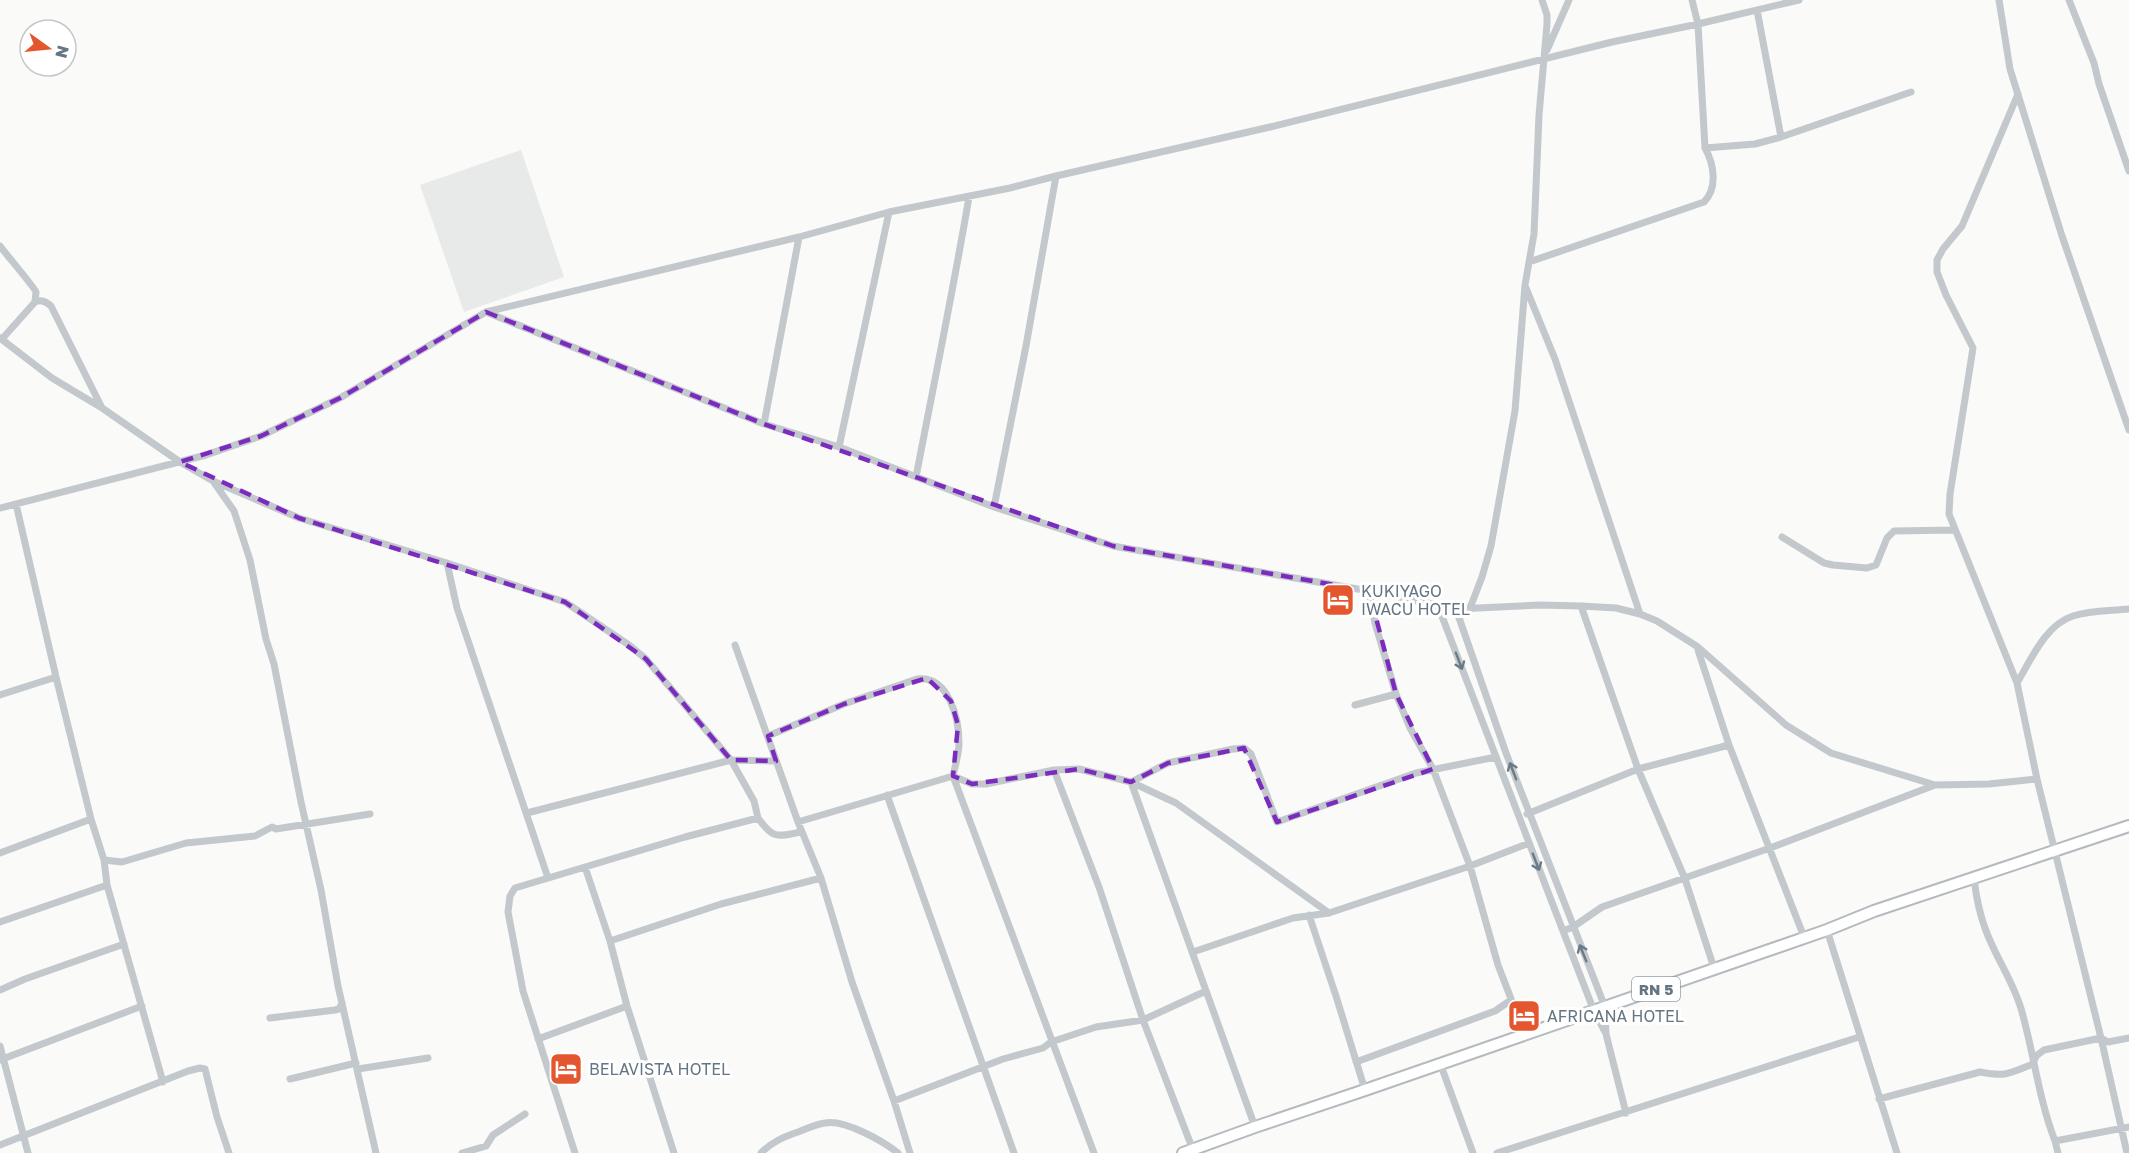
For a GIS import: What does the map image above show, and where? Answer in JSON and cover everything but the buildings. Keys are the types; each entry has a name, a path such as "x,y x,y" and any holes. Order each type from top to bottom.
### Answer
{"main road":[{"name":"RN 5","path":"1188,1151 1255,1126 1600,1010 1827,930 1874,911 2129,826"}],"street":[{"path":"1470,608 1491,546 1515,411 1525,285 1534,234 1539,115 1547,15 1542,0"},
{"path":"1545,57 1569,0"},
{"path":"1528,262 1704,202 1710,196 1713,186 1711,159 1705,148 1698,24 1692,0"},
{"path":"1999,0 2010,69 2062,236 2129,430"},
{"path":"2069,0 2094,63 2129,171"},
{"path":"0,508 180,462 261,436 340,398 486,312 799,237 889,212 969,197 1270,128 1545,57 1795,1"},
{"path":"1757,10 1780,137"},
{"path":"1705,148 1755,144 1911,92"},
{"path":"2018,94 1962,226 1937,260 1937,272 1946,295 1973,348 1950,494 1949,514 2017,683 2037,779 2125,1127 2127,1153"},
{"path":"994,507 1026,346 1056,176"},
{"path":"916,477 936,367 948,319 969,197"},
{"path":"839,447 889,212"},
{"path":"764,424 799,237"},
{"path":"0,246 33,286 36,293 35,302 1,338 52,378 102,408 180,462 213,480 299,518 565,602 646,658 731,760 754,801 758,818 767,831 779,836 801,832"},
{"path":"1525,285 1552,350 1640,614"},
{"path":"35,302 43,301 51,306 102,408"},
{"path":"486,312 764,424 839,447 994,507 1113,546 1369,591 1456,609 1581,606 1616,608 1640,614 1658,621 1698,647 1786,725 1831,753 1935,785 1989,784 2037,779"},
{"path":"213,480 234,511 250,560 321,890 342,1003 376,1153"},
{"path":"16,504 91,819 104,860 107,885 163,1082"},
{"path":"1782,537 1824,563 1870,568 1876,565 1887,538 1894,531 1954,530"},
{"path":"447,563 458,608 548,878"},
{"path":"1369,591 1375,623 1396,694 1410,728 1433,769 1470,866 1511,1000 1526,1035"},
{"path":"1438,606 1563,931 1600,1010"},
{"path":"1581,606 1638,769 1685,879 1714,968"},
{"path":"1456,609 1506,753 1573,927 1600,1010 1626,1113"},
{"path":"2017,683 2047,634 2060,622 2071,616 2129,609"},
{"path":"735,645 801,832 821,878 852,982 910,1153"},
{"path":"1698,647 1729,745 1804,937"},
{"path":"0,695 56,677"},
{"path":"768,736 844,704 917,679 927,678 938,684 951,701 958,725 959,746 953,776 1050,1042 1094,1153"},
{"path":"1355,705 1396,694"},
{"path":"1520,818 1638,769 1729,745"},
{"path":"1131,782 1168,764 1244,748 1251,754 1276,822 1416,773 1496,757"},
{"path":"527,813 731,760 776,761"},
{"path":"798,822 953,776 972,784 986,784 1054,770 1079,769 1131,782 1176,803 1329,913"},
{"path":"1054,770 1099,887 1188,1151"},
{"path":"1131,782 1255,1126"},
{"path":"1563,931 1573,927 1602,907 1770,849 1935,785"},
{"path":"887,795 1014,1153"},
{"path":"104,860 122,862 186,843 255,836 272,827 276,829 370,813"},
{"path":"575,1153 523,992 508,912 510,896 515,888 685,837 758,818"},
{"path":"0,853 91,819"},
{"path":"1193,952 1293,918 1329,913 1470,866 1529,843"},
{"path":"585,867 610,941 627,1006 674,1153"},
{"path":"610,941 721,904 821,878"},
{"path":"1974,879 1977,903 1984,926 2022,1011 2033,1064 2058,1153"},
{"path":"0,922 107,885"},
{"path":"1309,915 1365,1090"},
{"path":"1827,930 1897,1153"},
{"path":"0,990 124,944"},
{"path":"894,1101 984,1066 1043,1048 1050,1042 1096,1027 1143,1020 1206,991"},
{"path":"1356,1062 1496,1011 1511,1000"},
{"path":"270,1018 335,1010 339,1009 342,1003"},
{"path":"2,1059 142,1006"},
{"path":"538,1039 627,1006"},
{"path":"1497,1153 1859,1037"},
{"path":"1879,1099 1980,1072 2001,1076 2033,1064 2036,1056 2044,1050 2101,1038 2108,1042 2129,1038"},
{"path":"0,1046 28,1153"},
{"path":"290,1079 357,1066 428,1058"},
{"path":"1440,1063 1473,1153"},
{"path":"0,1145 200,1068 205,1069 229,1153"},
{"path":"462,1153 486,1146 494,1136 525,1114"},
{"path":"761,1153 783,1137 826,1122 863,1132 898,1153"},
{"path":"2055,1141 2125,1127"}],"highlighted area":[{"path":"486,312 764,424 1113,546 1369,591 1396,694 1433,769 1277,822 1244,748 1168,763 1131,782 1079,769 972,784 953,776 958,725 951,701 927,678 844,704 768,736 776,761 731,760 646,659 565,602 299,518 180,462 261,436 340,398"}],"shaded area":[{"path":"521,150 564,277 464,312 420,185"}],"place":[{"name":"KUKIYAGO IWACU HOTEL","path":"1338,600"},
{"name":"AFRICANA HOTEL","path":"1524,1016"},
{"name":"BELAVISTA HOTEL","path":"566,1069"}]}
